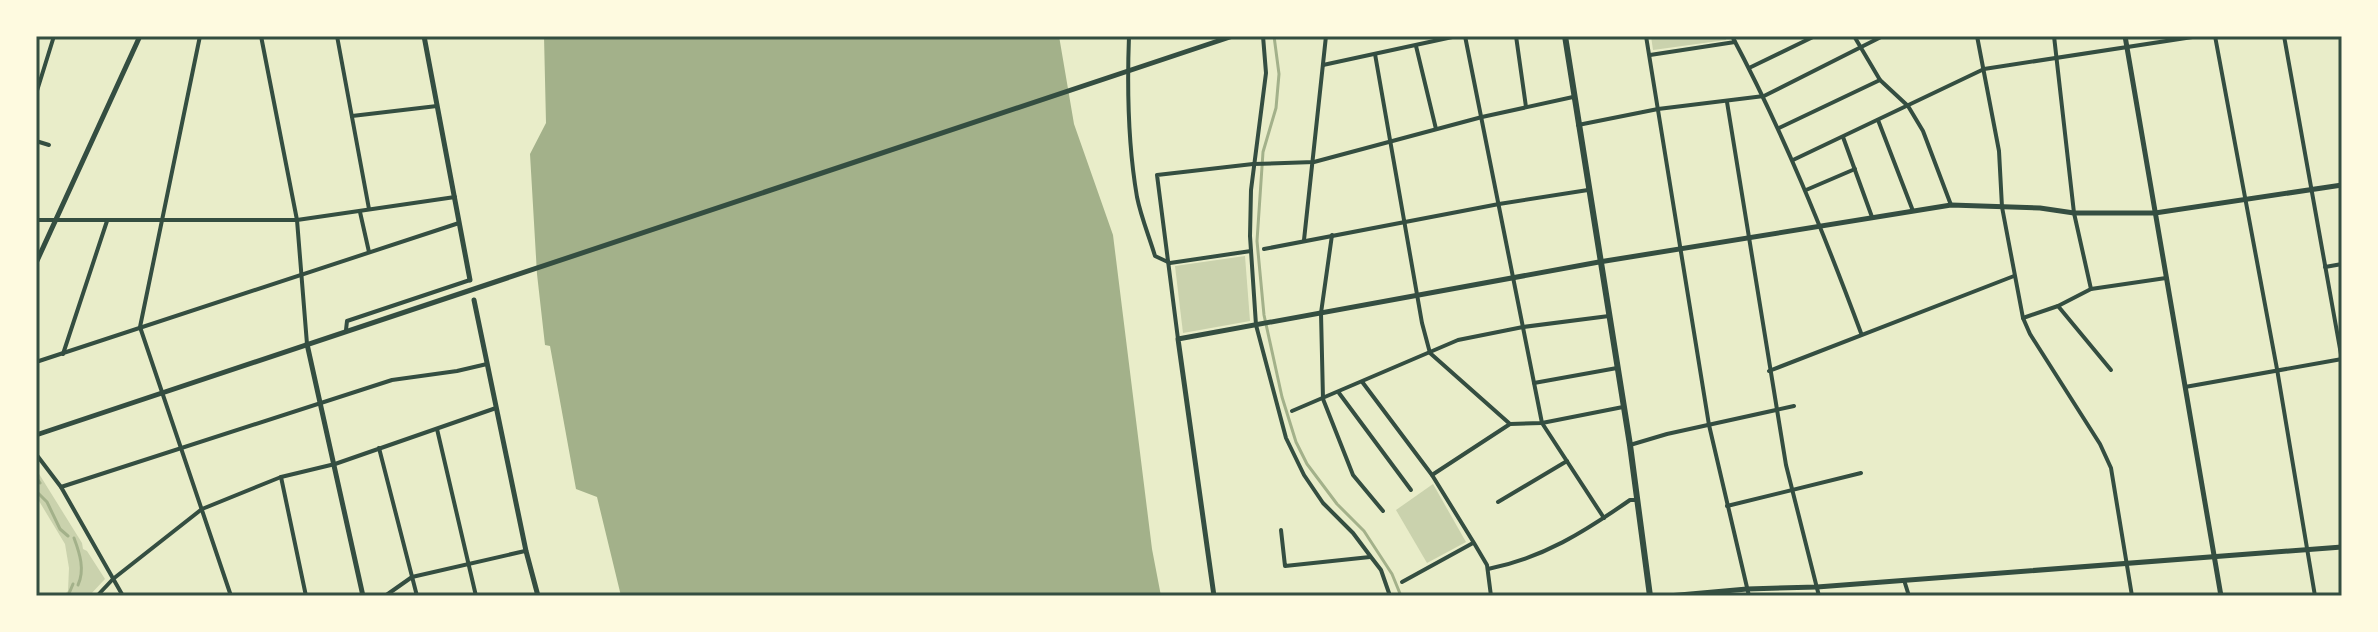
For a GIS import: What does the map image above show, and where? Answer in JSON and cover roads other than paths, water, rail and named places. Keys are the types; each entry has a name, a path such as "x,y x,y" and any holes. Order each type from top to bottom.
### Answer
{"main road":[{"path":"1565,36 1630,445 1650,596"}],"street":[{"path":"36,94 54,36"},
{"path":"36,263 140,36"},
{"path":"200,36 140,327 231,596"},
{"path":"261,36 297,220 307,344 363,596"},
{"path":"337,36 369,209"},
{"path":"346,330 347,321 470,280 424,36"},
{"path":"1129,36 1127,71 1138,200 1155,256 1170,263 1251,251"},
{"path":"36,435 1233,36"},
{"path":"1263,36 1266,73 1253,164 1251,251 1256,325 1286,438 1304,475 1323,503 1353,533 1381,570 1390,596"},
{"path":"1304,241 1326,36"},
{"path":"1323,65 1457,36"},
{"path":"1465,36 1542,423 1604,518"},
{"path":"1516,36 1526,107"},
{"path":"1646,36 1709,425 1748,592"},
{"path":"1749,68 1815,36"},
{"path":"1854,36 1880,80 1908,106 1931,147 1951,205"},
{"path":"1578,125 1658,109 1764,96 1883,36"},
{"path":"1977,36 1999,151 2002,207 2023,318 2100,444 2111,468 2132,596"},
{"path":"2054,36 2074,213 2091,289"},
{"path":"2125,36 2221,596"},
{"path":"1793,160 1984,69 2199,36"},
{"path":"2215,36 2277,369 2315,596"},
{"path":"2185,387 2342,360 2284,36"},
{"path":"1649,55 1733,39 1764,96 1793,160 1861,333"},
{"path":"1416,45 1436,129"},
{"path":"1375,54 1417,296 1430,353 1510,424"},
{"path":"1779,128 1880,80"},
{"path":"1214,596 1157,175 1253,164 1314,162 1482,117 1573,97"},
{"path":"1727,102 1790,490 1819,596"},
{"path":"352,116 437,106"},
{"path":"1878,120 1913,211"},
{"path":"1843,137 1872,217"},
{"path":"36,141 49,145"},
{"path":"1806,190 1855,169"},
{"path":"1178,339 1599,262 1951,205 2074,213 2155,213 2342,185"},
{"path":"1264,249 1404,221 1588,190"},
{"path":"36,220 297,220 455,197"},
{"path":"360,211 369,252"},
{"path":"63,354 107,221"},
{"path":"36,362 459,222"},
{"path":"1332,235 1321,313 1323,399 1353,475 1383,511"},
{"path":"2325,267 2342,264"},
{"path":"1769,371 2014,276"},
{"path":"2023,318 2058,306 2091,289 2166,278"},
{"path":"474,300 538,596"},
{"path":"2058,306 2111,370"},
{"path":"1292,411 1458,340 1523,327 1609,316"},
{"path":"61,487 392,380 487,364"},
{"path":"1534,383 1617,368"},
{"path":"1363,383 1432,475 1474,543 1488,569 1491,596"},
{"path":"1339,393 1411,490"},
{"path":"1630,445 1794,406"},
{"path":"1432,475 1510,424 1542,423 1623,407"},
{"path":"97,596 113,579 202,509 281,477 335,464 496,408"},
{"path":"437,429 476,596"},
{"path":"379,448 417,596"},
{"path":"36,454 61,487 123,596"},
{"path":"1498,502 1567,461"},
{"path":"1727,506 1861,473"},
{"path":"281,477 306,596"},
{"path":"1488,569 1516,563 1550,550 1630,500 1638,500"},
{"path":"1281,530 1285,566 1371,557"},
{"path":"1402,582 1474,543"},
{"path":"1668,596 2342,547"},
{"path":"385,596 412,577 526,551"},
{"path":"1904,580 1909,596"}],"waterway":[{"path":"1274,36 1279,74 1276,108 1263,152 1257,241 1264,315 1282,397 1296,442 1307,464 1337,504 1364,531 1392,574 1401,596"},
{"path":"36,477 40,483"},
{"path":"36,491 47,502 60,529 68,536"},
{"path":"74,538 80,556 78,585"},
{"path":"68,596 73,584"}]}
